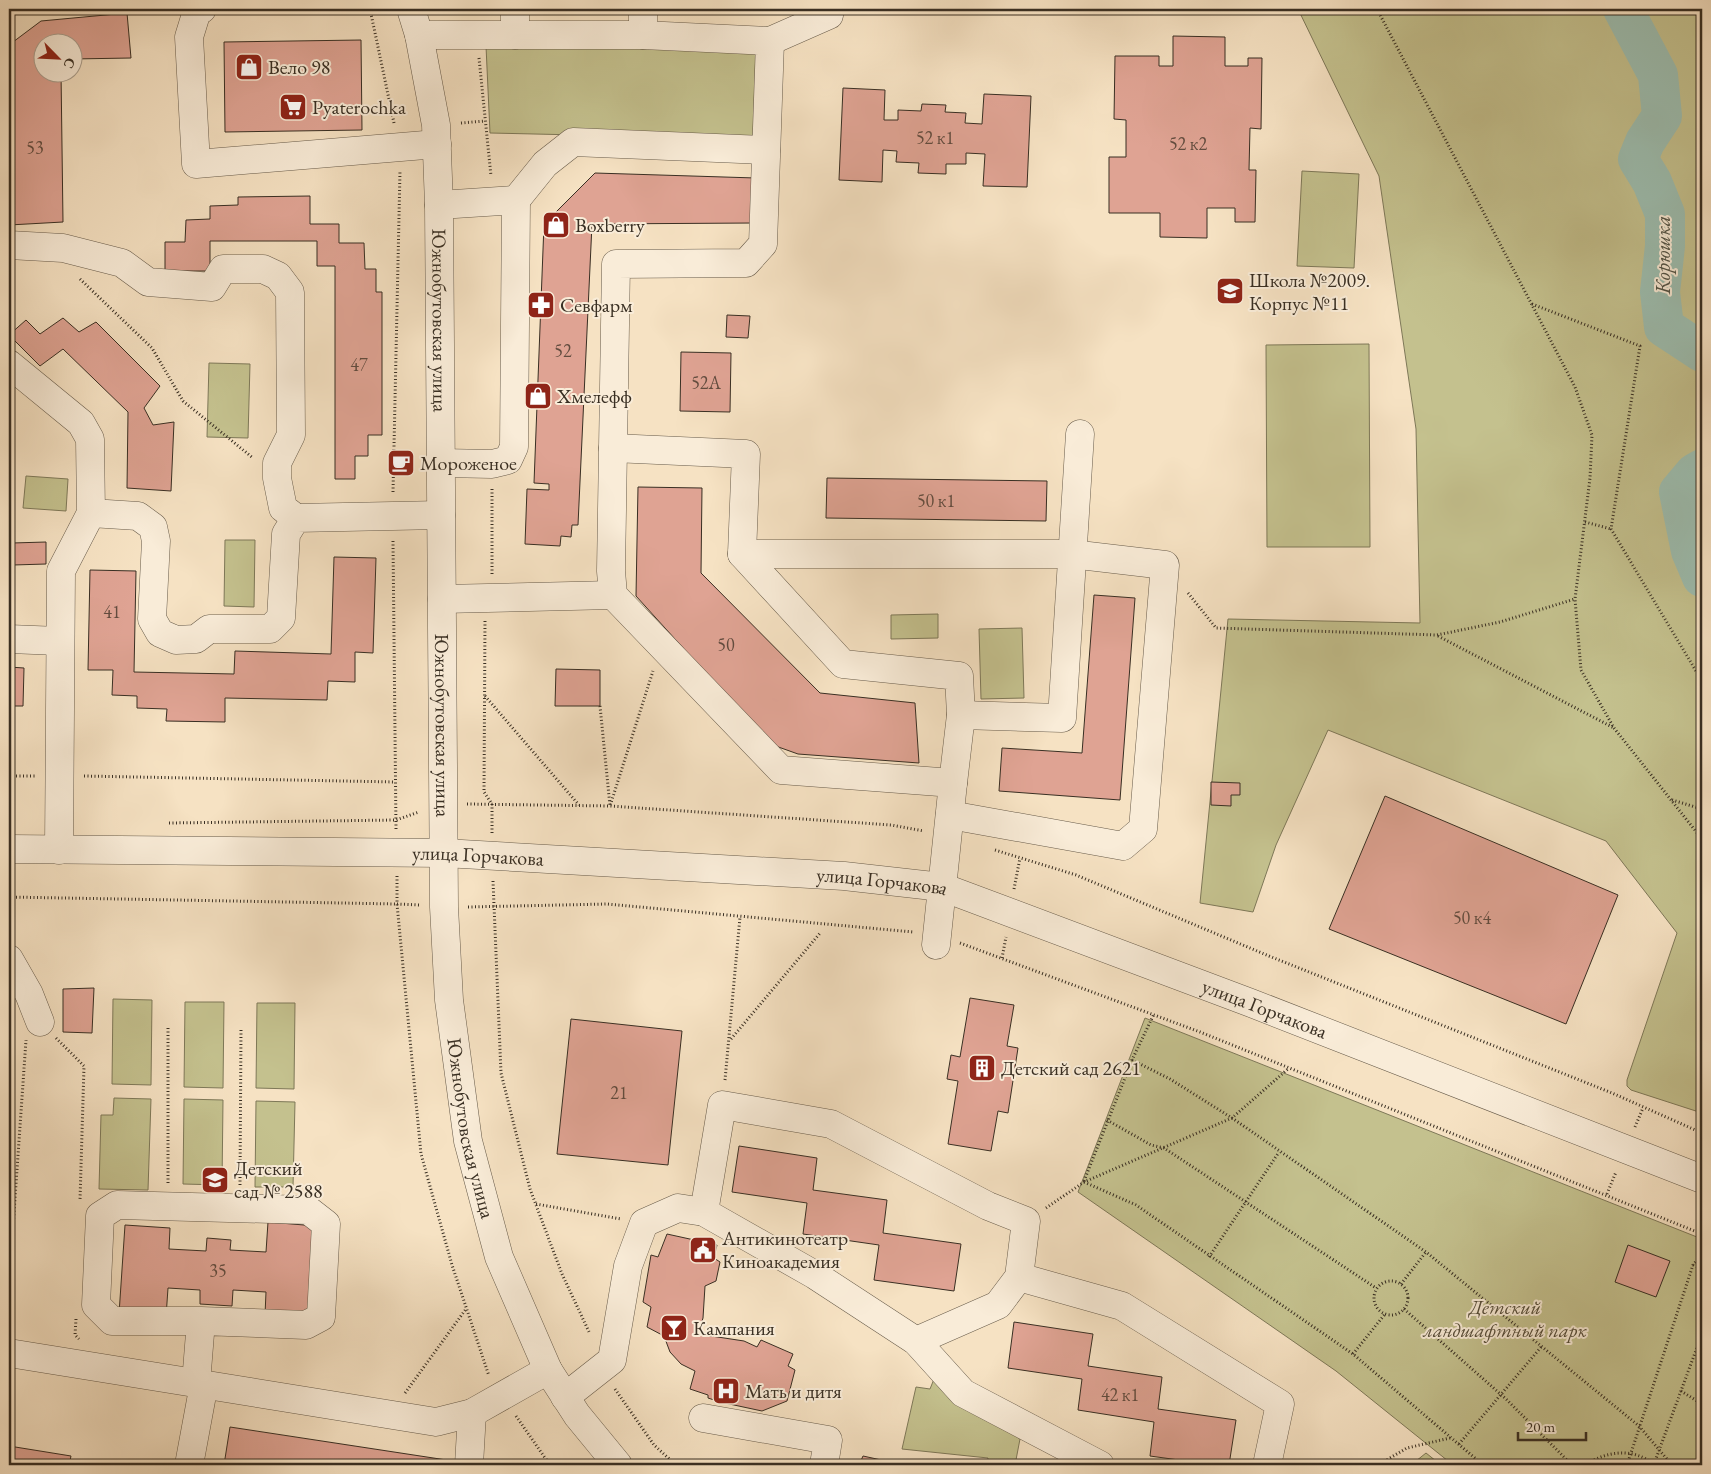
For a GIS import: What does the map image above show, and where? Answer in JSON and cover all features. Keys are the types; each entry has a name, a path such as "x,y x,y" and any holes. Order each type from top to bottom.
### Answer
{"street":[{"path":"202,9 197,11 189,37 196,164 437,144"},
{"name":"Южнобутовская улица","path":"411,9 419,35 436,125 437,144 442,463 444,907 450,1000 468,1142 499,1257 548,1370 565,1397 618,1465"},
{"path":"643,9 643,35"},
{"path":"419,35 477,35 515,22 643,35 770,41 829,15 830,9"},
{"path":"770,41 763,244 746,263 616,264 611,571 613,595 781,770 953,783"},
{"path":"439,205 505,201 545,164 573,142 766,150"},
{"path":"442,463 492,464 508,460 514,447 505,201"},
{"path":"9,245 63,248 122,263 148,282 212,287 223,269 263,269 278,276 290,292 291,435 277,463 277,478 283,508 296,518 441,515"},
{"path":"9,364 82,423 90,439 91,513 61,571 58,776 59,850"},
{"path":"961,715 1062,718 1080,434"},
{"path":"613,448 746,454 742,554 843,664 959,676 961,715 936,940"},
{"path":"91,513 138,516 153,527 156,541 152,619 160,633 176,640 196,639 209,629 270,629 281,618 286,534 296,518"},
{"path":"742,554 1071,554 1165,565 1143,828 1123,846 950,814"},
{"path":"442,599 613,595"},
{"path":"9,639 59,641"},
{"name":"улица Горчакова","path":"9,849 444,853 844,876 942,887 1250,1002 1702,1178"},
{"path":"9,959 29,994 40,1022"},
{"path":"704,1212 722,1105 831,1124 988,1206 1026,1221 1019,1277 998,1305 916,1342"},
{"path":"117,1205 240,1208 308,1210 326,1224 321,1317 306,1325 112,1321 96,1305 100,1216 117,1205"},
{"path":"565,1397 612,1360 628,1266 644,1223 678,1208 704,1212 815,1276 916,1342 963,1393 1100,1465"},
{"path":"1019,1277 1122,1306 1280,1404 1267,1465"},
{"path":"189,1465 200,1384 201,1322"},
{"path":"9,1353 436,1422 472,1413 548,1370"},
{"path":"469,1465 472,1413"},
{"path":"703,1418 828,1440 824,1465"}],"path":[{"path":"370,9 400,147 393,516 397,904 421,1154 485,1368 501,1397 519,1419 550,1465"},
{"path":"1377,9 1575,387 1592,435 1590,478 1575,599 1581,670 1614,728 1702,839"},
{"path":"477,35 505,201"},
{"path":"75,274 152,348 184,401 277,478"},
{"path":"1532,304 1640,346 1611,529 1702,681"},
{"path":"492,464 492,598 486,617 484,792 492,804 491,856 495,907 501,1073 535,1204 562,1274 592,1337 601,1368 654,1445 676,1465"},
{"path":"1584,522 1611,529"},
{"path":"1165,565 1216,628 1437,635 1500,622 1575,599"},
{"path":"1437,635 1614,728"},
{"path":"600,706 610,806 661,645"},
{"path":"485,696 579,806"},
{"path":"9,776 395,782"},
{"path":"1671,800 1702,809"},
{"path":"9,897 397,904"},
{"path":"495,907 607,904 740,916 936,940 1154,1014 1702,1234"},
{"path":"722,1105 731,1040 740,916"},
{"path":"731,1040 821,932"},
{"path":"1084,1182 1132,1060 1154,1014"},
{"path":"9,1286 27,1026 40,1022 84,1066 80,1206"},
{"path":"168,1027 168,1206"},
{"path":"240,1208 241,1029"},
{"path":"1132,1060 1170,1079 1232,1118 1426,1252 1639,1426 1672,1465"},
{"path":"1026,1221 1084,1182 1232,1118 1289,1068"},
{"path":"1107,1120 1151,1145 1164,1148 1376,1288"},
{"path":"1209,1257 1280,1152"},
{"path":"1084,1182 1136,1205 1209,1257 1353,1354 1483,1465"},
{"path":"535,1204 644,1223"},
{"path":"1401,1284 1426,1252"},
{"path":"1627,1465 1629,1453 1693,1265 1702,1254"},
{"path":"1693,1265 1702,1269"},
{"path":"1388,1281 1401,1284 1408,1296 1404,1308 1395,1314 1385,1314 1376,1306 1374,1294 1376,1288 1388,1281"},
{"path":"400,1401 466,1308"},
{"path":"1404,1308 1501,1395 1572,1465"},
{"path":"1353,1354 1385,1314"},
{"path":"76,1315 75,1335 82,1342"},
{"path":"1584,1465 1597,1457 1614,1452 1640,1456 1654,1465 1702,1334"},
{"path":"1460,1444 1542,1346"},
{"path":"1681,1391 1702,1404"},
{"path":"1378,1465 1406,1448 1451,1437"}],"green space":[{"path":"1298,9 1702,9 1702,1113 1631,1090 1627,1086 1627,1080 1677,933 1606,841 1328,730 1276,845 1253,912 1200,903 1228,619 1420,623 1416,429 1379,176"},
{"path":"486,46 756,48 753,139 490,133"},
{"path":"1302,171 1359,174 1354,268 1297,266"},
{"path":"1369,344 1370,547 1267,547 1266,345"},
{"path":"209,363 250,364 248,438 207,437"},
{"path":"26,476 68,479 66,511 23,508"},
{"path":"225,540 255,540 254,607 224,606"},
{"path":"938,614 938,638 891,639 891,615"},
{"path":"1022,628 1024,698 981,699 979,629"},
{"path":"113,999 152,1000 151,1085 112,1084"},
{"path":"185,1002 224,1002 223,1088 184,1087"},
{"path":"257,1003 295,1003 294,1089 256,1088"},
{"name":"Детский ландшафтный парк","path":"1145,1018 1702,1239 1702,1465 1453,1465 1336,1371 1078,1192"},
{"path":"114,1098 151,1099 148,1190 99,1189 101,1115 113,1115"},
{"path":"184,1099 223,1100 222,1185 183,1184"},
{"path":"256,1101 295,1102 293,1187 255,1187"},
{"path":"934,1379 948,1386 1020,1439 1015,1465 987,1465 988,1458 902,1449 916,1387 930,1389"},
{"path":"1426,1453 1441,1465 1411,1465"}],"building":[{"path":"127,13 131,58 82,59 82,32 32,32 32,82 61,82 63,222 9,225 9,45 41,21"},
{"path":"1173,36 1225,37 1225,66 1248,66 1248,58 1262,58 1261,129 1250,128 1249,170 1256,170 1255,222 1235,222 1235,208 1207,208 1207,238 1160,237 1160,213 1109,213 1109,157 1126,157 1126,120 1114,119 1115,56 1159,56 1159,66 1173,66"},
{"name":"Pyaterochka","path":"361,40 362,130 225,132 224,42"},
{"path":"843,88 885,90 884,120 898,120 898,110 921,111 922,104 946,105 945,112 966,113 965,123 982,124 984,94 1031,96 1027,187 983,186 985,154 966,153 966,164 946,164 946,174 918,173 919,163 896,162 897,151 883,150 882,182 839,180"},
{"path":"595,173 756,178 753,223 592,224 578,525 572,525 571,537 561,536 560,546 525,544 527,489 549,490 549,484 534,483 544,224"},
{"path":"310,196 310,224 339,224 339,243 364,243 365,269 376,269 376,292 382,292 382,435 368,435 368,456 355,456 355,479 335,479 335,266 317,266 317,241 210,241 210,271 165,271 165,242 185,242 186,220 210,219 210,206 238,205 238,197"},
{"path":"727,315 750,316 748,338 726,337"},
{"path":"63,318 79,332 96,322 160,386 144,408 153,425 174,422 171,491 127,488 128,412 63,349 40,366 9,335 26,320 40,334"},
{"path":"681,352 731,353 730,412 680,411"},
{"path":"827,478 1047,481 1046,521 826,518"},
{"path":"638,487 702,488 701,573 820,693 915,703 919,763 798,754 770,744 636,596"},
{"path":"46,542 46,564 13,565 12,543"},
{"path":"334,557 376,558 373,653 355,652 355,682 328,681 327,700 225,698 225,722 166,721 167,709 137,708 137,696 112,695 113,670 88,670 90,570 136,571 134,672 234,674 235,651 331,654"},
{"path":"1094,595 1135,598 1120,800 999,791 1002,748 1082,753"},
{"path":"9,667 24,668 23,706 9,706"},
{"path":"556,669 600,670 600,706 555,706"},
{"path":"1211,782 1240,783 1240,795 1231,795 1231,806 1211,805"},
{"path":"1385,796 1618,895 1566,1024 1329,929"},
{"path":"94,988 92,1033 63,1032 63,989"},
{"name":"Детский сад 2621","path":"970,998 1014,1005 1007,1046 1018,1048 1008,1113 998,1111 991,1151 948,1144 958,1081 947,1079 951,1055 960,1057"},
{"path":"571,1019 682,1031 668,1165 557,1154"},
{"path":"739,1146 817,1158 813,1190 887,1200 883,1233 961,1244 954,1291 874,1280 879,1245 803,1234 807,1203 732,1192"},
{"path":"268,1222 316,1226 310,1318 265,1315 266,1292 233,1290 232,1306 200,1304 200,1290 168,1288 166,1317 119,1314 125,1225 170,1228 169,1249 206,1251 207,1238 231,1240 230,1250 266,1252"},
{"path":"667,1234 717,1245 714,1258 720,1262 716,1281 705,1286 703,1318 698,1334 744,1341 757,1347 761,1340 793,1354 788,1366 795,1370 787,1401 762,1411 720,1402 708,1398 708,1395 690,1389 695,1371 681,1364 670,1352 664,1336 647,1327 651,1307 643,1302 651,1255 658,1257"},
{"path":"1628,1245 1670,1261 1656,1297 1615,1282"},
{"path":"1014,1322 1093,1334 1088,1366 1162,1377 1158,1409 1236,1420 1229,1465 1215,1465 1150,1456 1154,1422 1078,1410 1082,1379 1008,1368"},
{"path":"230,1427 453,1461 452,1465 224,1465"},
{"path":"9,1446 71,1456 69,1465 9,1465"},
{"path":"863,1456 904,1465 859,1465"}],"waterway":[{"name":"Корюшка","path":"1623,9 1658,75 1662,116 1645,142 1638,159 1652,182 1665,214 1665,246 1660,292 1664,327 1702,352"},
{"name":"Корюшка","path":"1702,469 1695,473 1679,492 1691,551 1702,577"}],"place":[{"name":"Вело 98","path":"249,67"},
{"name":"Pyaterochka","path":"293,107"},
{"name":"Boxberry","path":"556,225"},
{"name":"Школа №2009. Корпус №11","path":"1230,291"},
{"name":"Севфарм","path":"541,305"},
{"name":"Хмелефф","path":"538,396"},
{"name":"Мороженое","path":"401,463"},
{"name":"Детский сад 2621","path":"982,1068"},
{"name":"Детский сад № 2588","path":"215,1180"},
{"name":"Антикинотеатр Киноакадемия","path":"703,1250"},
{"name":"Кампания","path":"674,1328"},
{"name":"Мать и дитя","path":"726,1391"}]}
